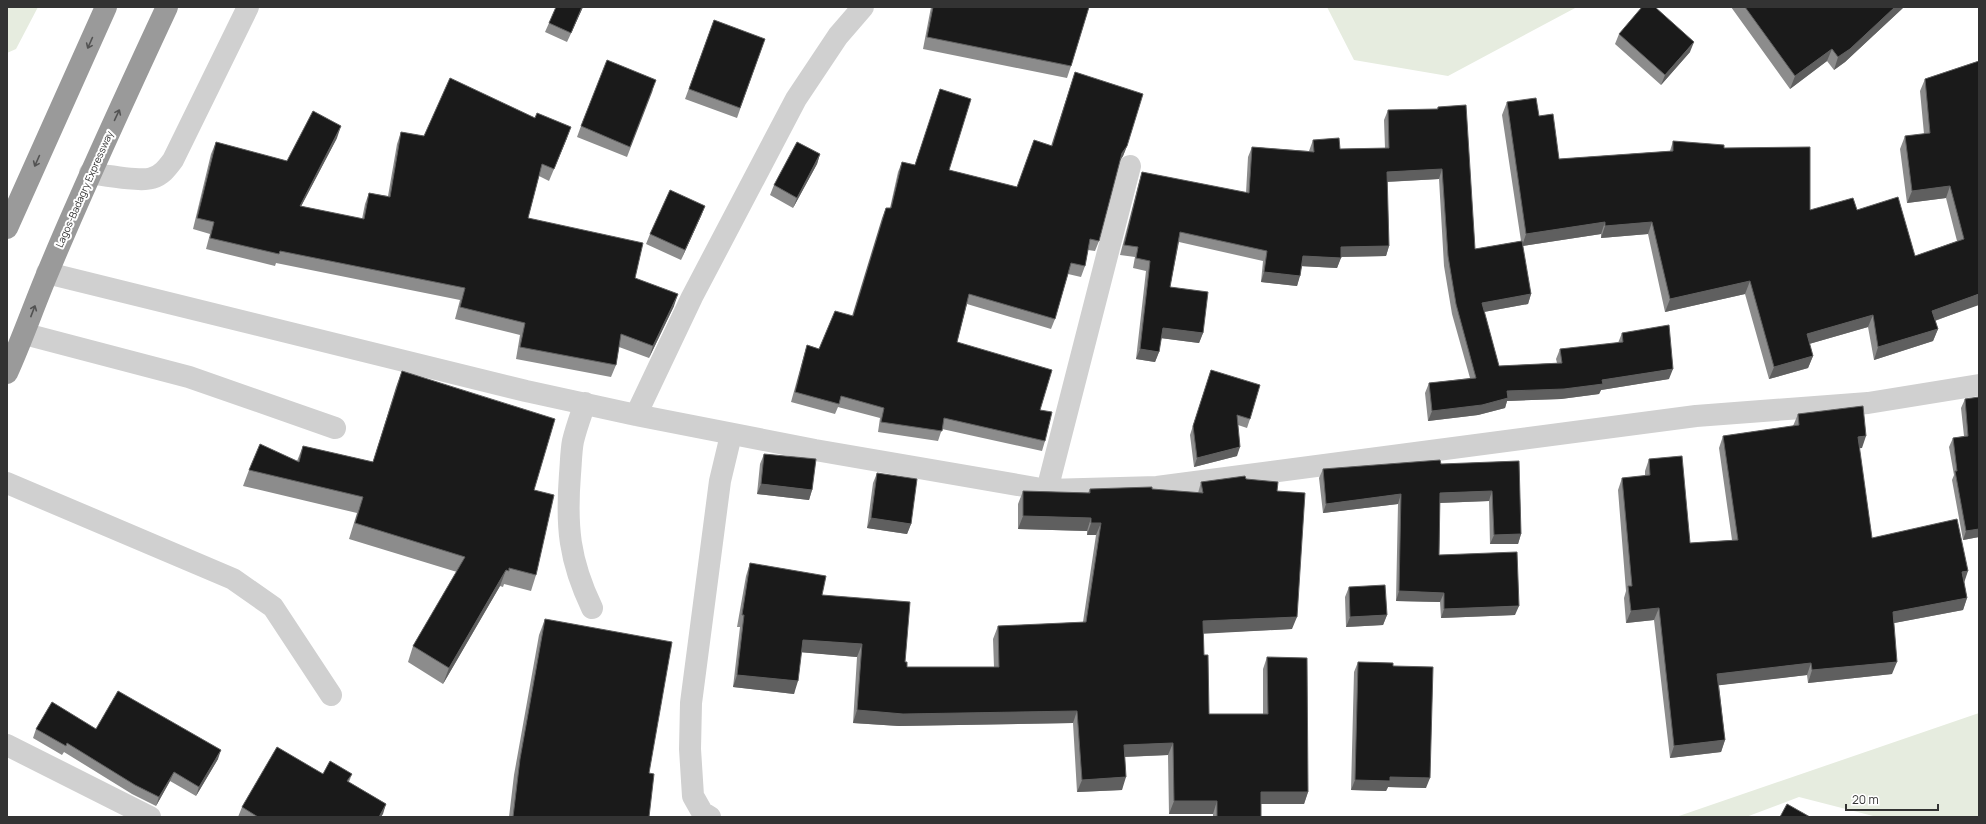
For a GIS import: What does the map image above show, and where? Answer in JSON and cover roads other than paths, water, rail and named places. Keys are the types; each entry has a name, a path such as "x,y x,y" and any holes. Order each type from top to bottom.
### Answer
{"highway":[{"path":"7,228 106,7"},
{"name":"Lagos-Badagry Expressway","path":"7,373 25,334 47,273 90,174 167,7"}],"street":[{"path":"90,174 151,178 167,168 173,160 248,7"},
{"path":"636,415 692,298 796,99 838,36 863,7"},
{"path":"1047,490 1130,166"},
{"path":"47,273 526,391 636,415 731,435 1047,490 1157,487 1696,416 1868,403 1979,385"},
{"path":"25,334 189,377 335,428"},
{"path":"585,403 573,441 569,495 569,532 572,557 578,576 592,608"},
{"path":"710,817 702,812 693,796 690,749 691,703 720,481 731,435"},
{"path":"7,484 233,578 273,607 331,695"},
{"path":"7,745 150,817"}]}
